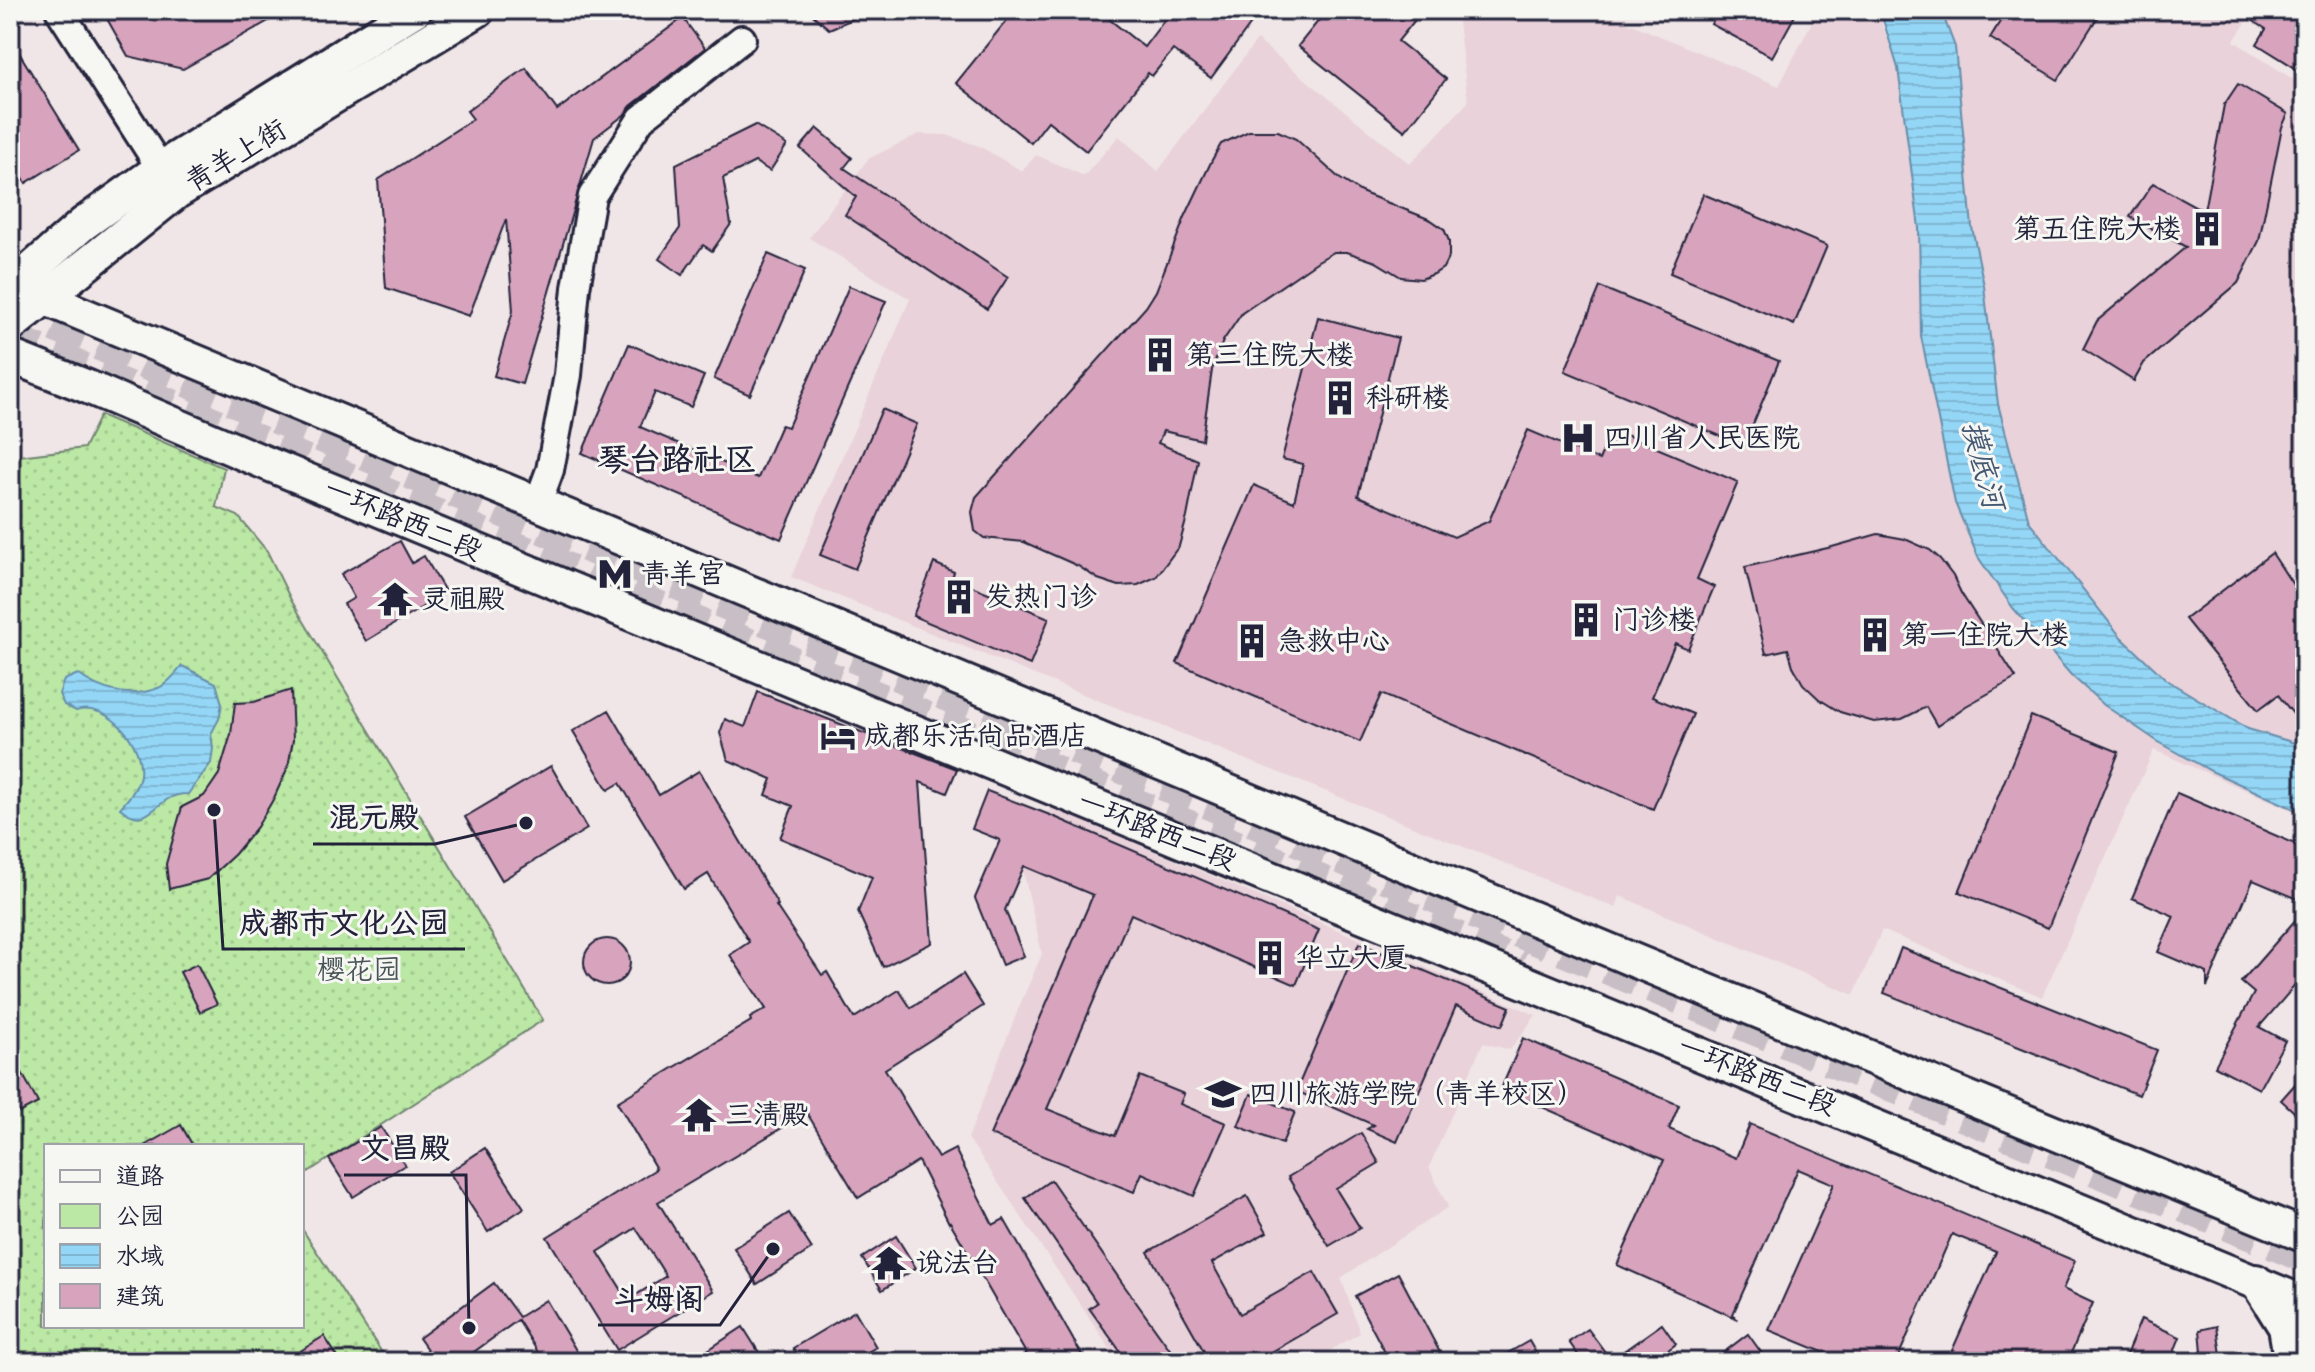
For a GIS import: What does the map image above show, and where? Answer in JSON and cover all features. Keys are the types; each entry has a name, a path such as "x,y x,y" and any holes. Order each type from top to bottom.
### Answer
{"main road":[{"name":"青羊上街","path":"10,326 44,299 169,180 415,10"},
{"name":"青羊上街","path":"11,286 83,224 478,10"},
{"path":"11,286 2305,1236"},
{"name":"一环路西二段","path":"10,356 2305,1303"},
{"path":"2256,1281 2285,1327 2291,1362"}],"street":[{"path":"59,10 169,180"},
{"path":"537,505 550,470 568,375 576,288 592,196 641,119 742,39"}],"shaded area":[{"name":"四川省人民医院","path":"1471,10 1598,10 1779,86 1818,10 1877,10 1898,68 1919,228 1972,227 1955,47 1941,10 2254,10 2234,41 2305,87 2305,816 2154,750 2042,997 1882,930 1854,995 1620,896 1616,908 791,577 910,299 809,238 868,159 919,134 947,135 979,146 1022,171 1036,155 1084,176 1119,136 1158,171 1257,40 1410,164 1468,102 1458,22"},
{"name":"四川旅游学院（青羊校区）","path":"1051,807 1536,1015 1510,1050 1483,1043 1429,1167 1448,1207 1341,1278 1360,1333 1311,1362 1119,1362 968,1138 1042,954 1021,861"}],"green space":[{"name":"樱花园","path":"100,415 224,468 216,507 238,516 267,551 291,600 543,1020 304,1175 304,1144 44,1144 44,1328 304,1328 304,1232 388,1362 10,1362 10,463 19,456 84,448"}],"water":[{"name":"摸底河","path":"1880,10 1941,10 1955,47 1972,227 1984,286 1998,404 2029,521 2121,637 2168,681 2248,729 2305,746 2305,814 2211,771 2157,741 2104,705 2071,675 2013,608 1978,557 1955,503 1921,336 1919,228 1898,68"},
{"path":"182,666 216,683 222,704 211,734 211,763 188,794 168,799 140,817 128,814 120,808 139,780 140,763 136,751 122,728 112,719 64,705 59,694 64,680 78,674 106,689 137,693 165,684"}],"building":[{"path":"102,10 288,10 183,69 128,56"},
{"path":"807,10 874,10 829,29"},
{"path":"1015,10 1116,10 1109,19 1144,47 1172,10 1261,10 1211,78 1173,50 1152,76 1148,73 1086,151 1048,121 1031,143 956,83"},
{"path":"1327,10 1423,10 1398,41 1446,79 1405,131 1298,46"},
{"path":"1719,10 1798,10 1772,57 1711,24"},
{"path":"2007,10 2102,10 2058,80 1990,38"},
{"path":"2236,10 2305,10 2305,74 2257,44 2266,29"},
{"path":"683,18 705,48 594,138 522,384 494,376 513,311 506,219 469,316 386,288 378,180 473,119 467,111 526,68 557,110"},
{"path":"10,38 79,150 26,183 10,157"},
{"name":"第五住院大楼","path":"2238,84 2288,114 2282,127 2259,241 2238,283 2144,363 2134,381 2083,349 2097,321 2186,247 2130,217 2153,183 2204,211 2224,105"},
{"path":"755,125 787,145 770,171 755,162 723,178 731,224 712,251 703,245 682,275 659,259 680,228 676,164"},
{"path":"817,128 852,158 844,168 1008,277 987,309 845,215 856,197 800,148"},
{"name":"第三住院大楼","path":"1249,131 1278,131 1296,139 1339,178 1361,192 1431,220 1444,229 1449,241 1449,256 1443,268 1421,279 1401,277 1376,262 1347,252 1334,252 1242,313 1223,341 1212,370 1202,440 1163,431 1158,443 1198,460 1179,546 1156,577 1138,585 1119,586 1098,579 1078,566 1024,542 984,538 975,531 972,512 976,497 1146,307 1221,144"},
{"path":"1703,194 1827,246 1794,325 1670,273"},
{"path":"768,254 805,270 750,395 714,379"},
{"path":"849,286 886,301 781,539 582,453 629,344 704,376 691,407 655,392 640,427 758,478 781,425 788,427"},
{"path":"1600,287 1779,361 1744,446 1565,371"},
{"name":"门诊楼","path":"1318,317 1398,338 1358,496 1454,537 1489,521 1528,430 1599,460 1612,429 1738,482 1697,579 1714,587 1688,649 1675,643 1652,697 1693,714 1653,809 1381,694 1360,742 1177,663 1254,485 1294,502 1303,464 1282,459"},
{"path":"882,409 917,424 855,569 820,555"},
{"name":"第一住院大楼","path":"1878,534 1905,539 1930,550 1940,559 2016,678 1937,726 1926,707 1902,719 1874,722 1840,712 1803,684 1788,649 1766,654 1745,567"},
{"name":"灵祖殿","path":"400,541 412,563 424,556 446,593 366,641 344,604 354,598 341,574"},
{"path":"2272,553 2305,603 2305,729 2278,695 2258,710 2185,619"},
{"name":"发热门诊","path":"934,563 954,572 952,578 1049,618 1030,665 913,616"},
{"path":"291,690 293,740 288,767 257,827 235,854 208,879 169,889 166,864 182,807 204,796 219,774 231,734 235,703 254,702"},
{"path":"758,692 957,769 947,793 920,782 932,943 883,967 858,912 872,877 780,838 793,806 766,795 772,779 728,760 720,733 725,719 745,727"},
{"path":"609,710 659,795 699,771 776,906 822,975 827,972 854,1018 899,990 911,1008 963,974 983,1006 885,1069 938,1158 955,1149 993,1225 1004,1219 1086,1362 1031,1362 949,1223 918,1161 858,1198 807,1113 658,1202 713,1291 617,1350 547,1237 656,1169 617,1102 766,1009 730,955 749,942 708,874 684,889 620,783 608,790 573,731","holes":["636,1228 666,1276 628,1300 598,1252"]},
{"path":"2031,716 2119,752 2048,928 1959,892"},
{"path":"551,766 587,829 502,880 465,817"},
{"name":"华立大厦","path":"987,791 1319,930 1296,985 1131,914 1047,1109 1115,1136 1140,1076 1184,1094 1180,1104 1226,1123 1194,1196 1142,1173 1134,1192 990,1135 1093,895 1024,866 1005,910 1024,956 1002,965 975,898 1000,840 972,829"},
{"path":"2177,793 2305,848 2305,902 2253,880 2207,987 2207,973 2158,952 2174,916 2132,898"},
{"path":"2305,909 2305,974 2259,1027 2285,1041 2259,1089 2215,1066 2254,993 2241,982"},
{"path":"607,939 624,945 630,962 624,979 607,985 590,979 584,962 590,945"},
{"path":"1359,943 1510,1007 1502,1026 1456,1006 1397,1142 1367,1129 1374,1125 1296,1091"},
{"path":"1901,948 2157,1050 2139,1095 1884,993"},
{"path":"197,964 217,1004 200,1012 180,972"},
{"path":"1523,1038 1679,1105 1669,1129 1736,1158 1750,1124 2075,1261 2063,1289 2093,1303 2067,1362 1947,1362 1996,1252 1952,1234 1896,1362 1847,1362 1769,1330 1834,1184 1798,1169 1733,1314 1736,1318 1617,1265 1664,1160 1501,1089"},
{"path":"10,1050 38,1103 19,1113 10,1096"},
{"path":"2305,1073 2305,1122 2281,1100"},
{"path":"1251,1094 1295,1112 1282,1144 1238,1126"},
{"path":"181,1125 192,1144 148,1144"},
{"path":"381,1127 405,1165 353,1197 329,1159"},
{"path":"1361,1133 1379,1163 1336,1189 1360,1228 1329,1246 1288,1177"},
{"path":"485,1148 524,1208 488,1232 449,1172"},
{"path":"1051,1180 1179,1362 1128,1362 1089,1308 1097,1303 1025,1198"},
{"path":"1247,1196 1267,1232 1212,1263 1240,1314 1314,1272 1338,1314 1254,1362 1210,1362 1148,1252"},
{"path":"789,1213 812,1249 757,1284 734,1248"},
{"name":"说法台","path":"896,1236 916,1268 882,1290 862,1258"},
{"path":"1398,1273 1445,1362 1390,1362 1355,1296"},
{"path":"494,1283 519,1317 546,1300 583,1362 544,1362 518,1320 460,1362 436,1362 419,1338"},
{"path":"855,1311 876,1347 852,1362 801,1362 793,1348"},
{"path":"2141,1319 2180,1337 2170,1362 2123,1362"},
{"path":"1662,1324 1676,1344 1652,1362 1583,1362 1569,1342 1588,1329 1611,1360"},
{"path":"2217,1326 2222,1362 2203,1362 2200,1330"},
{"path":"743,1327 765,1362 716,1362 708,1350"},
{"path":"1748,1334 1768,1362 1711,1362"},
{"path":"324,1336 341,1362 283,1362"},
{"path":"1529,1341 1541,1362 1492,1362"}],"tunnel":[{"path":"10,308 2305,1257"},
{"path":"10,338 1522,964"}],"place":[{"name":"第五住院大楼","path":"2207,229"},
{"name":"第三住院大楼","path":"1160,355"},
{"name":"科研楼","path":"1340,398"},
{"name":"四川省人民医院","path":"1578,438"},
{"name":"青羊宫","path":"615,574"},
{"name":"发热门诊","path":"959,597"},
{"name":"灵祖殿","path":"395,599"},
{"name":"门诊楼","path":"1586,620"},
{"name":"第一住院大楼","path":"1875,635"},
{"name":"急救中心","path":"1252,641"},
{"name":"成都乐活尚品酒店","path":"838,736"},
{"name":"成都市文化公园","path":"214,810"},
{"name":"混元殿","path":"526,823"},
{"name":"华立大厦","path":"1270,958"},
{"name":"四川旅游学院（青羊校区）","path":"1223,1094"},
{"name":"三清殿","path":"699,1115"},
{"name":"斗姆阁","path":"773,1249"},
{"name":"说法台","path":"889,1263"},
{"name":"文昌殿","path":"469,1328"}],"district":[{"name":"琴台路社区","path":"677,460"}]}
